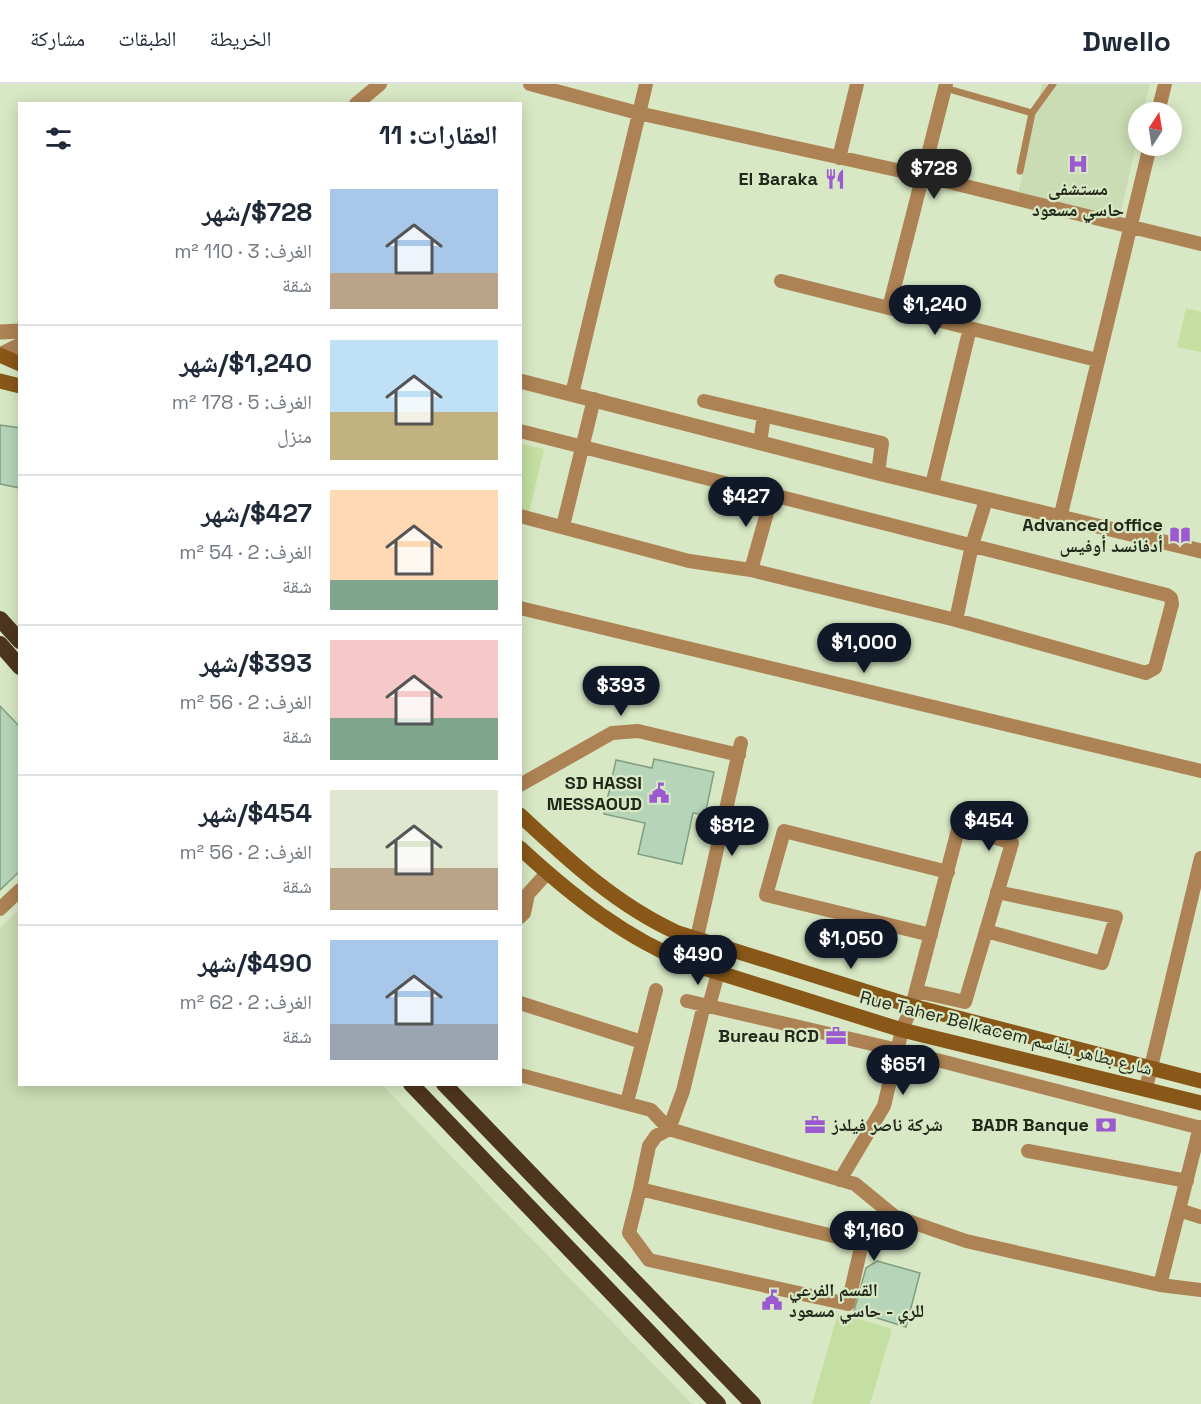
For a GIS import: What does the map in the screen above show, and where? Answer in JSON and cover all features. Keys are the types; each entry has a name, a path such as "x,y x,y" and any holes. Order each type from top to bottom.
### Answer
{"highway":[{"path":"0,619 18,639"},
{"path":"0,644 18,665"},
{"path":"413,1086 718,1404"},
{"path":"446,1086 753,1404"}],"main road":[{"path":"0,355 18,363"},
{"path":"0,381 18,386"},
{"name":"Rue Taher Belkacem شارع بطاهر بلقاسم","path":"522,817 613,895 661,926 698,940 914,998 1201,1081"},
{"name":"Rue Taher Belkacem شارع بطاهر بلقاسم","path":"522,850 573,895 628,933 660,952 692,964 902,1030 1201,1103"}],"street":[{"path":"358,102 380,84"},
{"path":"530,84 638,113 924,176 1201,244"},
{"path":"573,394 646,84"},
{"path":"839,158 857,84"},
{"path":"1160,102 1165,84"},
{"path":"889,308 945,86"},
{"path":"1060,518 1148,156"},
{"path":"781,281 1097,360"},
{"path":"932,485 970,328"},
{"path":"0,332 18,331"},
{"path":"0,355 18,346"},
{"path":"522,381 986,500 1201,551"},
{"path":"563,526 594,399"},
{"path":"704,401 882,443 878,473"},
{"path":"760,443 764,415"},
{"path":"522,431 1167,595 1171,598 1172,604 1155,668 1146,673 956,620 751,570 689,561 522,516"},
{"path":"751,570 772,495"},
{"path":"956,620 972,545 986,500"},
{"path":"522,608 1201,771"},
{"path":"522,784 612,733 638,731 740,749 692,964"},
{"path":"840,1180 884,1107 902,1030 914,998 959,826 1012,843 965,1002 914,998"},
{"path":"931,935 766,895 784,831 948,872"},
{"path":"1146,1088 1201,858"},
{"path":"522,916 528,894 548,873"},
{"path":"0,909 18,892"},
{"path":"986,931 1101,963 1116,917 998,892"},
{"path":"718,973 706,1005 683,1091 669,1129 656,1136 649,1146 629,1233 649,1260 848,1304 862,1242 894,1216"},
{"path":"627,1102 656,990"},
{"path":"687,1001 898,1050 1200,1128 1160,1285"},
{"path":"522,1004 642,1042"},
{"path":"522,1076 627,1102 651,1110 669,1129 855,1184 894,1216 977,1244 1160,1285 1201,1290"},
{"path":"1028,1151 1186,1181"},
{"path":"640,1189 862,1242"},
{"path":"1179,1210 1201,1217"}],"lane":[{"path":"1020,171 1032,113 1053,84"},
{"path":"945,86 1032,113"}],"shaded area":[{"name":"مستشفى حاسي مسعود","path":"1042,84 1150,84 1146,102 1128,102 1128,156 1133,156 1120,217 1018,194"},
{"path":"1186,308 1201,312 1201,352 1177,347"},
{"path":"522,444 544,449 529,513 522,511"},
{"path":"18,910 18,1086 383,1086 692,1404 0,1404 0,928"},
{"path":"838,1313 892,1329 870,1404 812,1404"}],"building":[{"path":"0,425 18,428 18,488 0,484"},
{"path":"0,706 18,725 18,873 0,890"},
{"name":"SD HASSI MESSAOUD","path":"654,759 714,772 705,815 693,813 682,864 638,854 645,823 604,814 616,760 652,768"},
{"path":"877,1261 920,1273 906,1327 854,1311 866,1268"}],"place":[{"name":"مستشفى حاسي مسعود","path":"1078,164"},
{"name":"El Baraka","path":"835,179"},
{"name":"Advanced office أدفانسد أوفيس","path":"1180,535"},
{"name":"SD HASSI MESSAOUD","path":"659,793"},
{"name":"Bureau RCD","path":"836,1036"},
{"name":"شركة ناصر فيلدز","path":"815,1125"},
{"name":"BADR Banque","path":"1106,1125"},
{"name":"القسم الفرعي للري - حاسي مسعود","path":"772,1300"}]}
